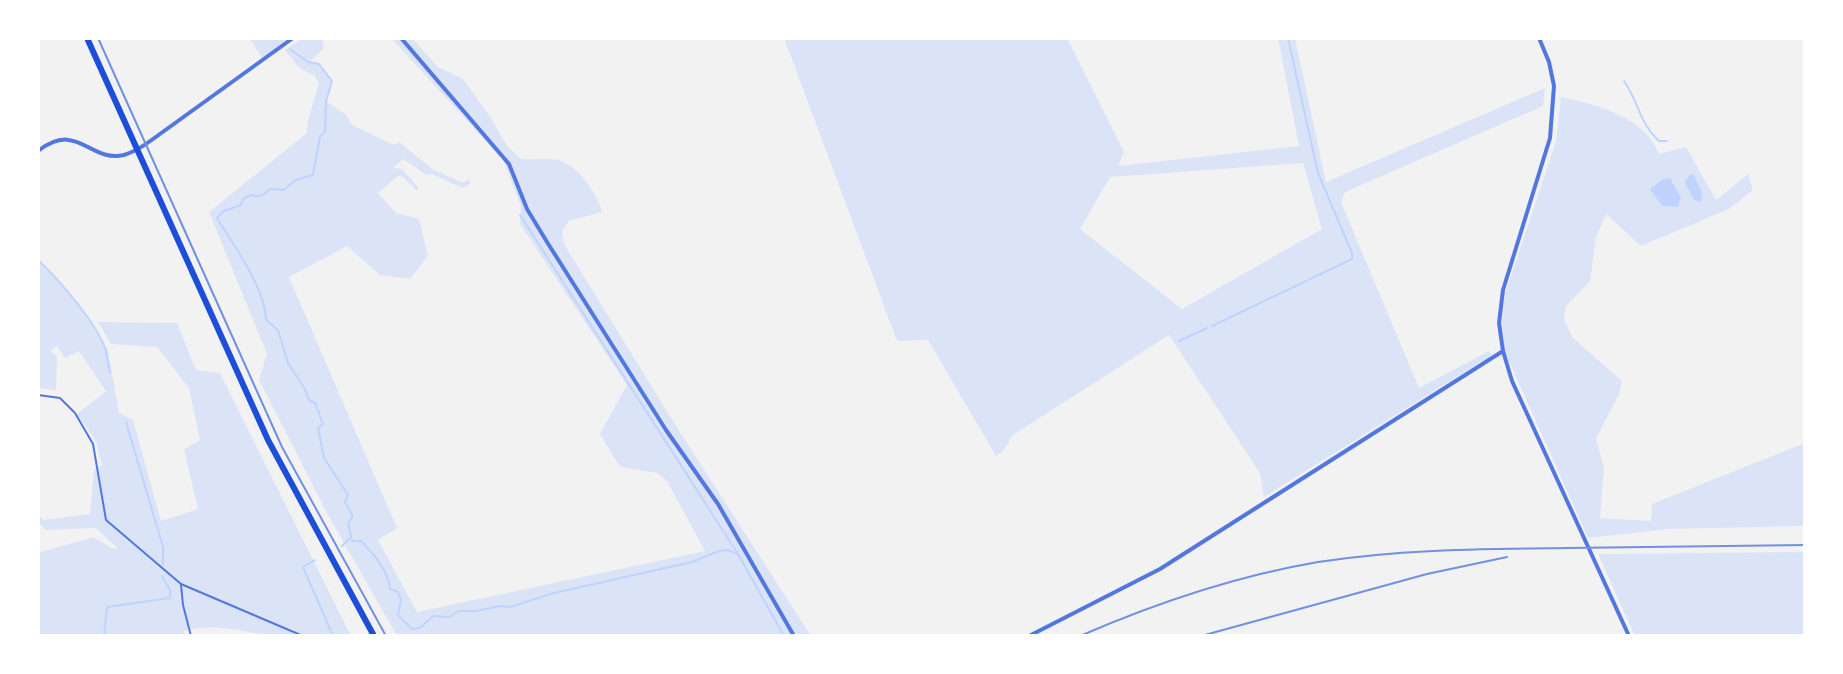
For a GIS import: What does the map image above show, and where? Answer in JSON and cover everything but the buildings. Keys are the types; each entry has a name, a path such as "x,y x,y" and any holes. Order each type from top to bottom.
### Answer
{"main road":[{"path":"87,38 278,462 374,636"}],"street":[{"path":"38,151 50,142 67,138 114,155 124,155 137,149 293,38"},
{"path":"401,38 509,164 527,209 540,231 666,430 718,504 794,636"},
{"path":"1539,38 1554,86 1550,138 1503,290 1499,323 1503,351 1512,381 1629,636"},
{"path":"1029,636 1160,569 1503,351"}],"lane":[{"path":"38,395 60,398 75,413 93,444 106,520 181,584 303,636"},
{"path":"181,584 191,636"}],"shaded area":[{"path":"249,38 293,38 263,59"},
{"path":"303,38 322,38 324,48 310,61 319,64 332,81 326,101 346,115 352,125 394,145 399,142 434,170 463,183 469,179 470,184 462,188 432,174 427,175 403,159 393,168 402,169 418,187 417,191 398,176 379,192 376,191 396,213 419,219 428,256 410,279 380,275 347,246 289,277 397,528 378,540 417,612 705,551 667,481 657,473 620,467 600,434 627,385 520,224 521,207 504,161 391,38 412,38 438,67 463,79 507,146 521,159 559,160 580,174 592,189 602,212 569,221 562,232 564,244 811,636 397,636 327,513 259,380 267,354 209,212 307,133 319,83 315,76 298,67 285,50"},
{"path":"784,38 1067,38 1124,152 1118,166 1299,146 1278,38 1295,38 1326,182 1545,88 1543,106 1345,192 1341,202 1419,388 1489,351 1492,355 1264,497 1260,473 1169,335 1013,435 996,456 928,340 897,341","holes":["1303,163 1322,229 1182,309 1080,229 1110,177"]},
{"path":"1561,97 1605,109 1632,122 1652,141 1659,154 1686,147 1716,200 1748,174 1753,190 1729,209 1641,246 1606,214 1596,237 1590,281 1566,306 1564,319 1572,337 1622,381 1619,394 1596,439 1604,468 1600,518 1651,521 1652,504 1805,443 1805,526 1670,529 1588,538 1505,352 1501,325 1505,294 1556,141"},
{"path":"38,261 70,293 108,350 119,413 133,420 161,521 198,509 184,449 200,440 189,388 157,347 111,344 98,322 177,323 196,370 220,373 351,636 285,637 207,628 184,631 185,636 38,636 38,553 94,537 118,549 96,528 46,530 38,522 38,513 43,520 90,514 94,469 102,465 96,441 77,414 106,391 79,351 65,358 57,346 50,351 57,357 56,390 38,388"},
{"path":"1805,552 1805,636 1635,636 1598,554"}],"water":[{"path":"1693,174 1702,192 1701,202 1694,200 1685,183"},
{"path":"1670,178 1681,198 1678,207 1662,206 1650,189 1663,179"}],"waterway":[{"path":"1212,326 1352,259 1318,173 1288,38"},
{"path":"290,49 308,62 319,64 332,81 326,101 325,132 320,136 313,175 296,180 284,190 270,189 262,195 251,195 243,199 241,205 224,211 217,218 255,281 266,320 278,330 288,363 309,400 315,403 323,424 318,428 324,458 348,495 345,502 353,516 348,523 352,541 361,541 384,569 390,589 398,592 401,600 398,615 412,629 420,628 433,616 449,617 459,611 510,607 554,593 692,562 719,551 738,554"},
{"path":"1624,81 1652,134 1659,141 1667,141"},
{"path":"520,215 738,554 784,636"},
{"path":"38,260 93,326 105,348 110,373"},
{"path":"1179,341 1207,328"},
{"path":"126,422 163,547 163,564"},
{"path":"342,546 350,538"},
{"path":"315,560 303,567 333,636"},
{"path":"104,636 107,607 170,598 170,590 162,576"}],"railway":[{"path":"98,38 282,447 386,636"},
{"path":"1080,636 1138,612 1227,583 1287,568 1349,558 1474,549 1805,545"},
{"path":"1201,636 1427,574 1507,557"}]}
